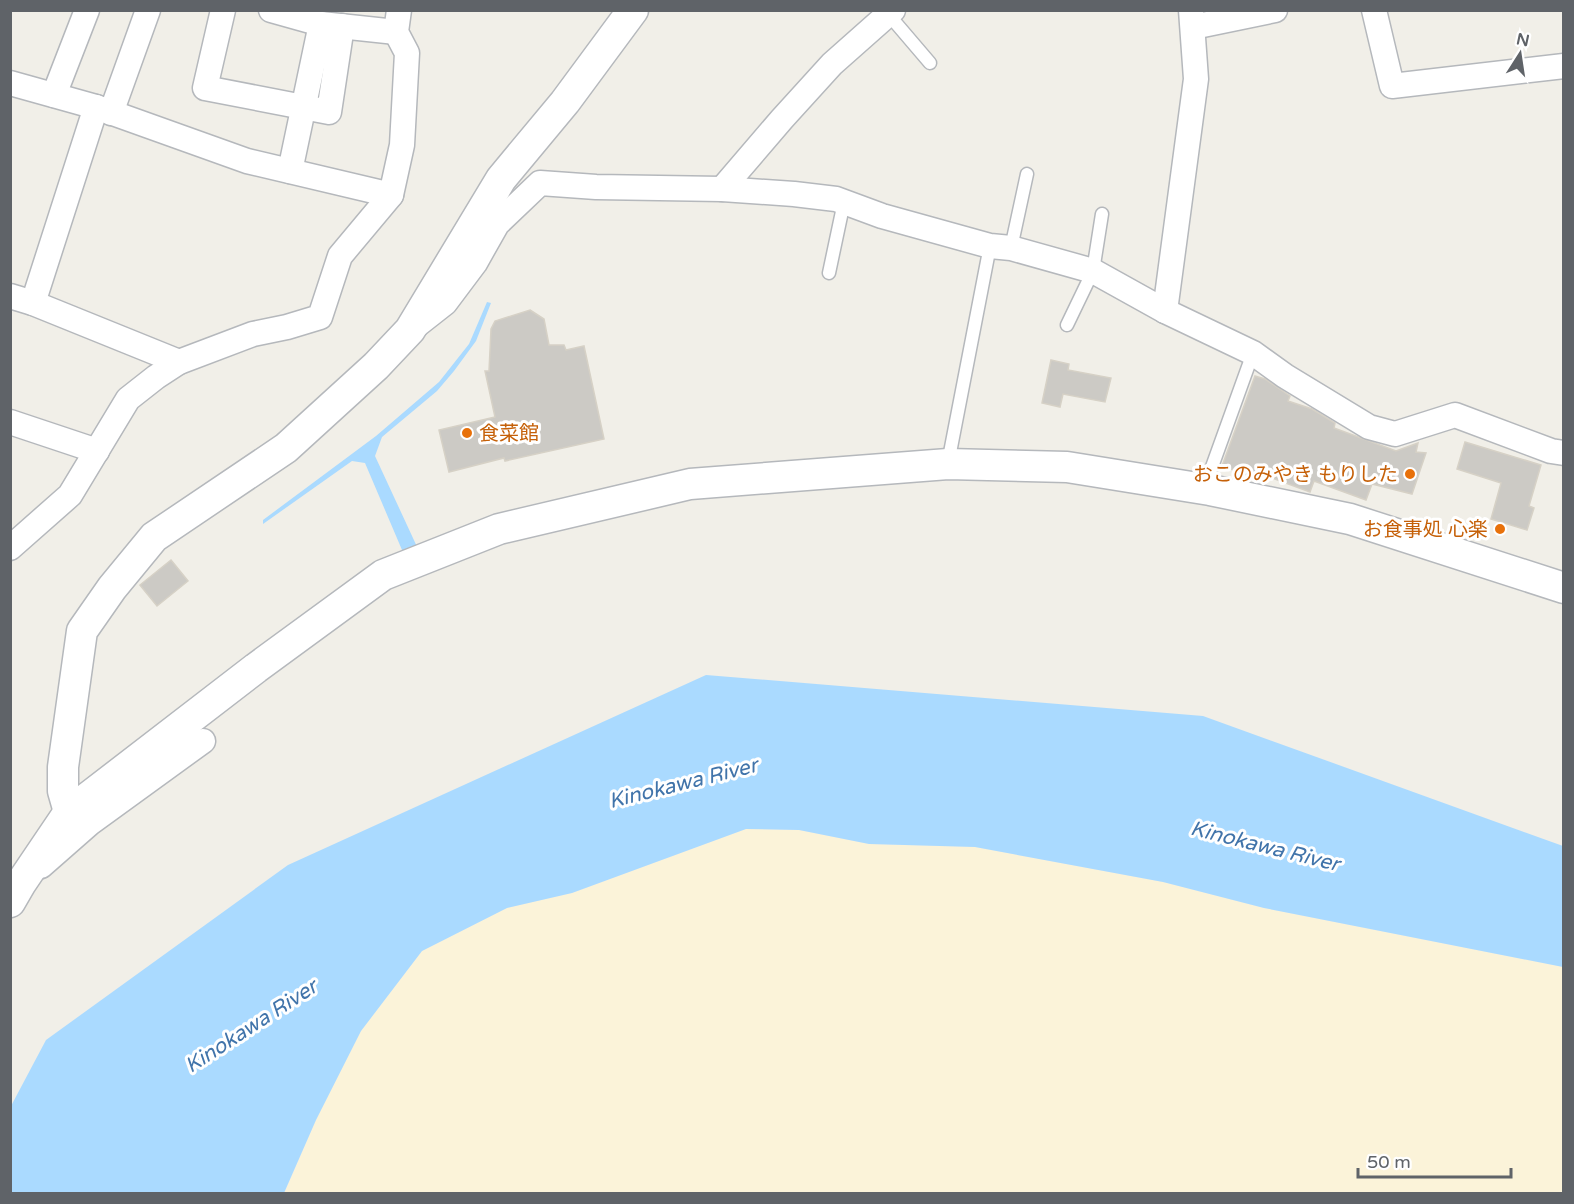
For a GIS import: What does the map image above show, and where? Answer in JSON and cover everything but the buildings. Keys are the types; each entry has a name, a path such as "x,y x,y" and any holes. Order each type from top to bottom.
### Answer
{"street":[{"path":"54,95 87,10"},
{"path":"33,303 104,110 148,10"},
{"path":"223,10 205,88 329,112 331,25"},
{"path":"10,548 70,495 128,399 156,377 179,362 253,334 320,317 340,256 391,195 402,145 407,53 398,21 331,25 271,10"},
{"path":"410,330 501,179 565,102 633,10"},
{"path":"1165,311 1196,79 1192,19 1275,10"},
{"path":"1374,10 1392,86 1563,66"},
{"path":"722,189 832,64 891,13"},
{"path":"10,83 104,110 247,161 391,195"},
{"path":"290,171 303,108"},
{"path":"69,812 63,791 63,767 82,631 112,588 154,537 286,448 376,366 410,330 445,303 475,263 497,224 540,183 596,187 722,189 794,194 844,202 882,216 1093,271 1165,311 1253,353 1285,376 1369,427 1395,434 1455,415 1551,451 1563,453"},
{"path":"10,296 33,303 179,362"},
{"path":"10,422 97,451"},
{"path":"16,892 69,812 256,668 383,575 499,529 690,484 948,464 1067,467 1204,489 1350,519 1563,588"},
{"path":"16,892 90,823 203,741"}],"lane":[{"path":"891,13 930,63"},
{"path":"948,464 1000,247 1027,174"},
{"path":"829,273 844,202"},
{"path":"1066,325 1093,271 1102,214"},
{"path":"1204,489 1253,353"}],"sand":[{"path":"746,829 799,830 869,844 975,847 1163,882 1264,908 1563,967 1563,1193 284,1194 316,1120 361,1031 422,951 507,908 572,893"}],"water":[{"path":"487,302 491,303 476,341 437,391 382,437 375,456 419,551 405,557 365,463 352,461 263,524 263,520 376,436 439,382 469,344"},
{"name":"Kinokawa River","path":"706,675 1203,716 1563,846 1563,967 1264,908 1163,882 975,847 869,844 799,830 746,829 572,893 507,908 422,951 361,1031 316,1120 284,1193 11,1193 11,1106 46,1040 288,865"}],"place":[{"name":"食菜館","path":"467,433"},
{"name":"おこのみやき もりした","path":"1410,474"},
{"name":"お食事処 心楽","path":"1500,529"}]}
